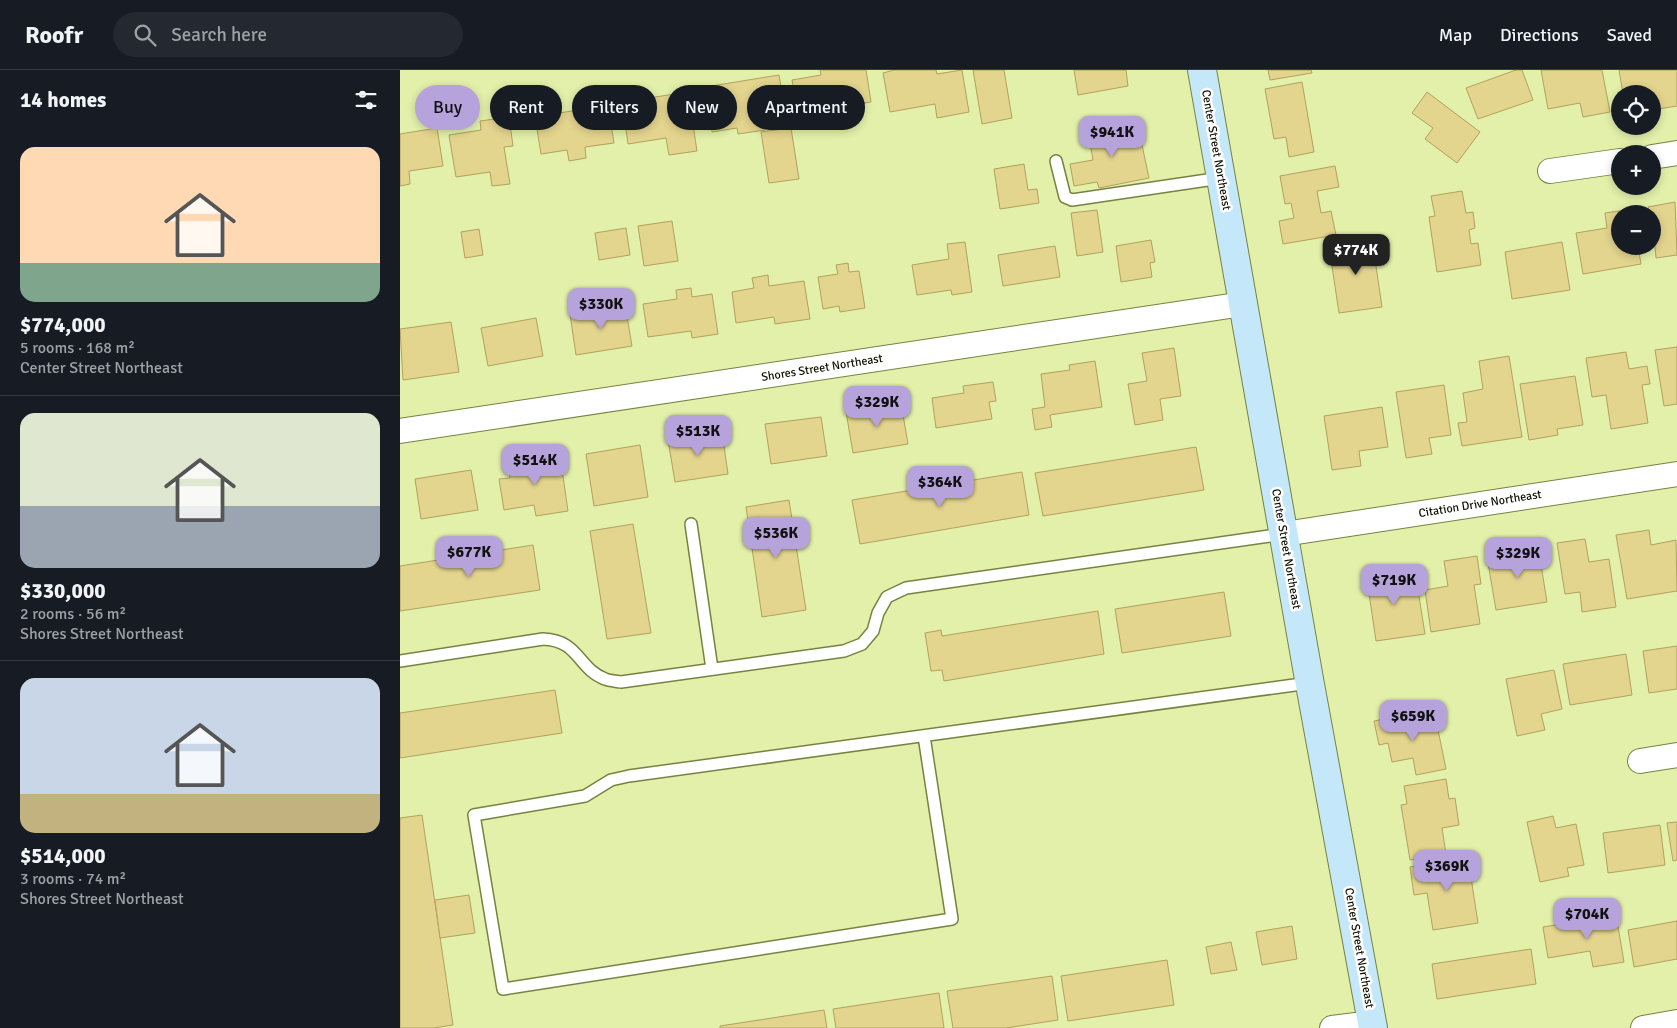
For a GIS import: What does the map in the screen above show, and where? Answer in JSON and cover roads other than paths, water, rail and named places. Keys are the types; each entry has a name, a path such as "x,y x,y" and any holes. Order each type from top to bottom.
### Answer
{"main road":[{"name":"Center Street Northeast","path":"1202,70 1310,683 1373,1025"}],"street":[{"path":"1661,156 1677,153"},
{"path":"1550,171 1611,162"},
{"name":"Shores Street Northeast","path":"400,431 1243,304"},
{"name":"Citation Drive Northeast","path":"1284,534 1677,474"},
{"path":"1640,761 1677,755"},
{"path":"1643,1028 1677,1022"},
{"path":"1332,1028 1373,1025"}],"lane":[{"path":"1056,161 1065,197 1072,200 1221,178"},
{"path":"691,524 712,669"},
{"path":"400,661 543,639 557,640 569,646 593,671 605,679 621,682 844,651 862,644 873,631 878,613 887,597 906,588 1284,534"},
{"path":"924,736 952,919 503,989 474,815 585,796 611,780 629,776 1310,683"}]}
